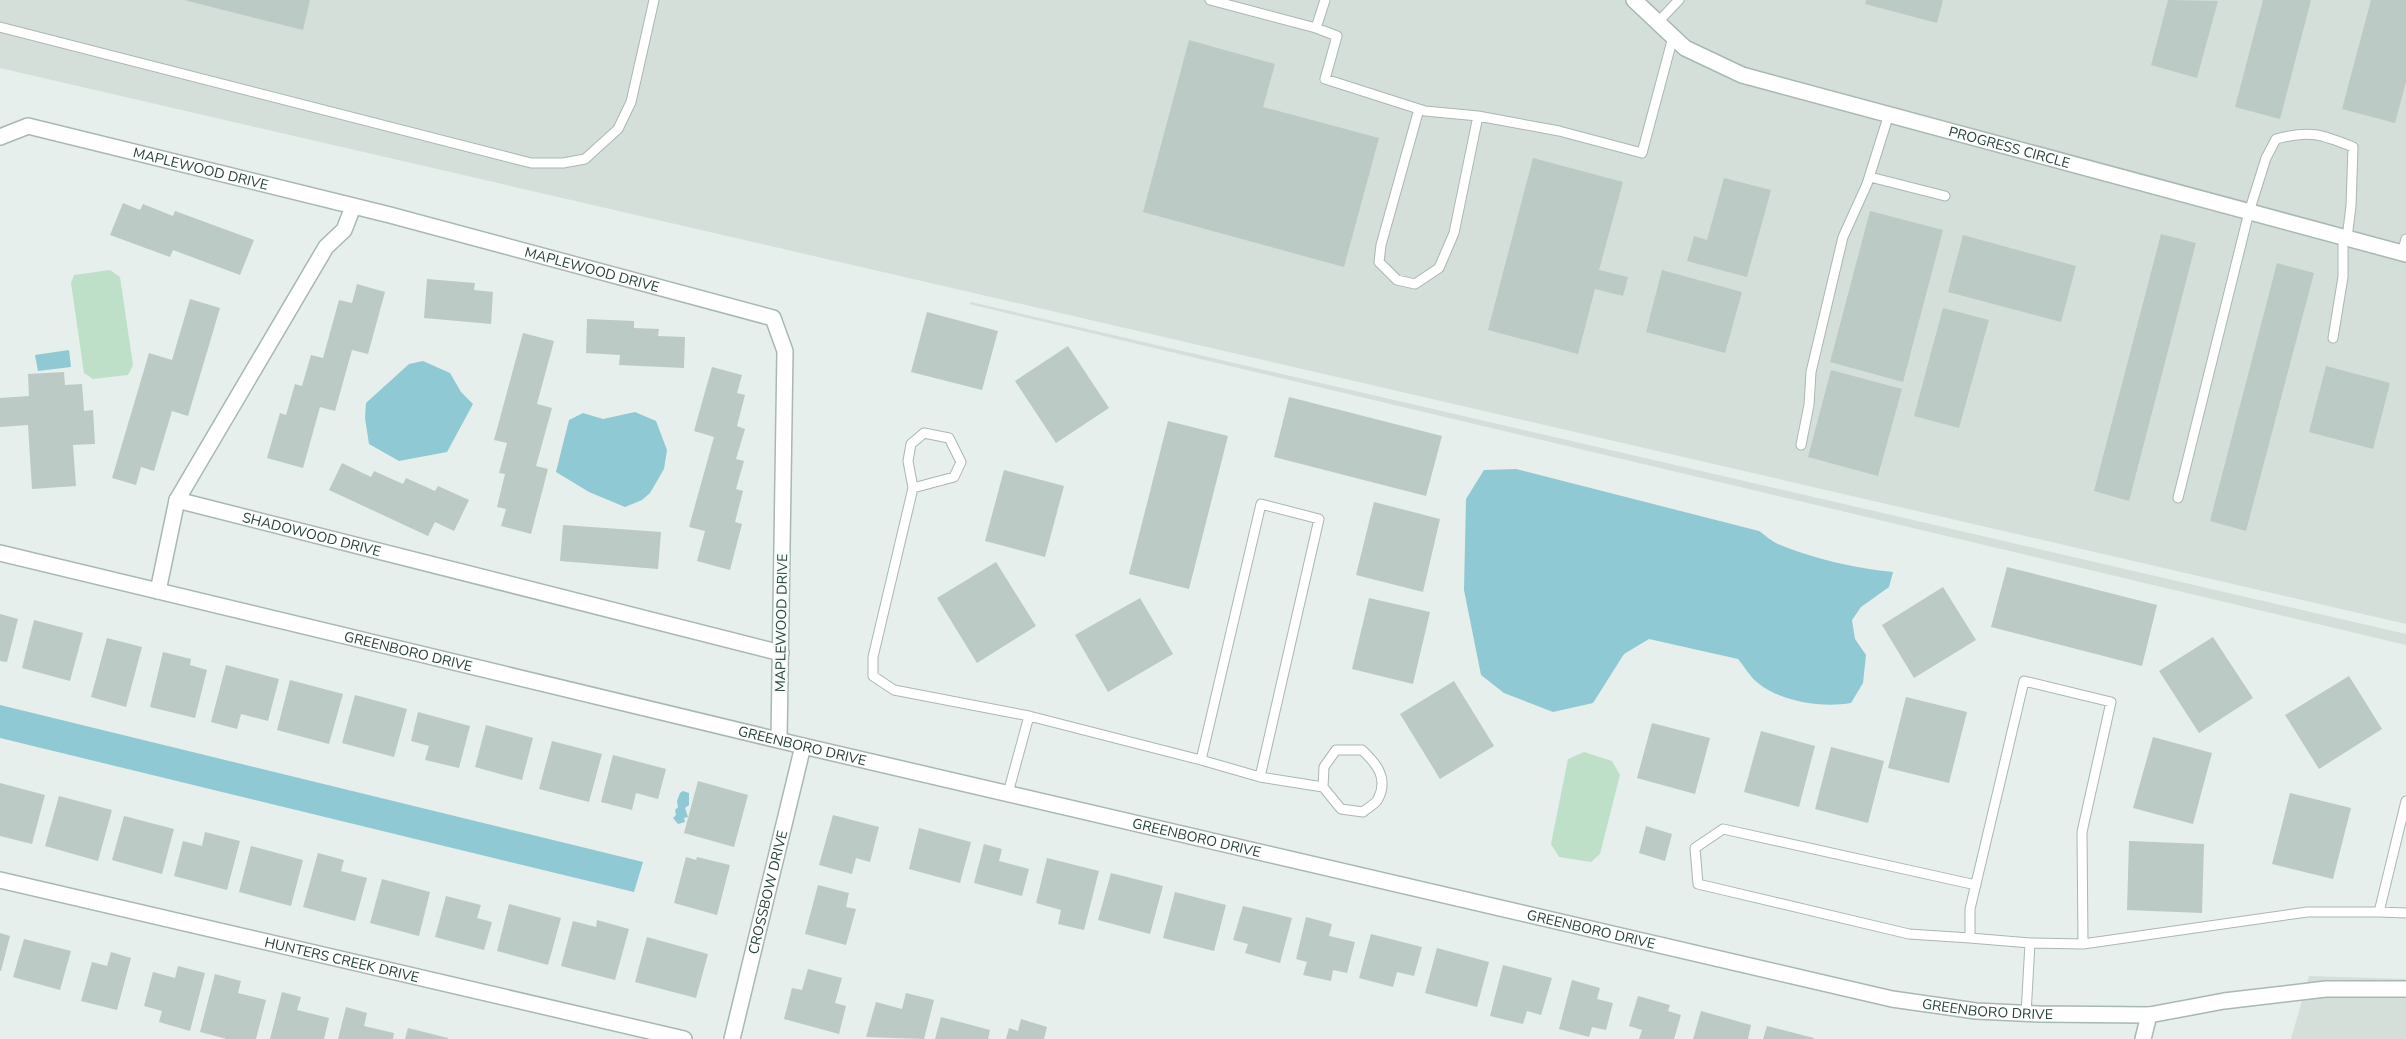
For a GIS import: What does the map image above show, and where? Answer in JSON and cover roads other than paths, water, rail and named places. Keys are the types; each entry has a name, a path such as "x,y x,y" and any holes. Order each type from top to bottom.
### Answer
{"street":[{"name":"PROGRESS CIRCLE","path":"1634,0 1685,48 1742,74 2345,237 2405,248"},
{"name":"MAPLEWOOD DRIVE","path":"0,137 28,126 353,207 773,318 785,351 779,740"},
{"path":"158,591 177,500 326,248 344,230 353,207"},
{"name":"SHADOWOOD DRIVE","path":"177,500 781,653"},
{"name":"GREENBORO DRIVE","path":"0,554 803,746 1892,998 1976,1011 2026,1014 2149,1015 2224,1001 2326,989 2406,989"},
{"name":"CROSSBOW DRIVE","path":"732,1039 803,746"},
{"name":"HUNTERS CREEK DRIVE","path":"0,880 684,1039"},
{"path":"2144,1039 2149,1015"}],"lane":[{"path":"0,27 532,163 563,163 585,159 618,129 631,102 654,0"},
{"path":"1210,0 1316,28 1336,36 1325,79 1419,109 1478,116 1559,131 1642,153 1673,37"},
{"path":"1316,28 1325,0"},
{"path":"1658,22 1679,0"},
{"path":"1419,109 1381,244 1379,262 1397,280 1415,284 1439,268 1454,233 1478,116"},
{"path":"1801,445 1810,404 1810,372 1843,237 1870,177 1889,114"},
{"path":"2178,498 2250,212 2266,158 2276,139 2295,134 2312,133 2353,147 2351,206 2345,237 2343,277 2333,338"},
{"path":"1870,177 1945,196"},
{"path":"913,488 954,477 961,462 949,438 924,433 911,444 908,461 913,488 873,657 873,676 894,690 1029,716 1260,776 1323,787 1341,809 1363,812 1378,800 1382,780 1376,764 1362,750 1336,750 1324,767 1323,787"},
{"path":"1200,760 1261,504 1319,519 1260,776"},
{"path":"1970,938 1970,909 2024,681 2111,702 2082,832 2084,944"},
{"path":"1008,793 1029,716"},
{"path":"2379,912 2406,801"},
{"path":"1976,885 1722,829 1695,848 1698,884 1909,934 2030,943 2084,944 2307,912 2406,914"},
{"path":"2026,1014 2030,943"}],"water":[{"path":"69,350 71,367 38,371 35,355"},
{"path":"423,361 450,373 461,392 473,404 447,452 399,461 369,444 365,418 366,403 409,364"},
{"path":"635,412 656,421 667,450 664,469 650,493 642,500 625,507 589,492 556,472 569,420 583,413 603,419"},
{"path":"1516,469 1759,531 1778,544 1819,558 1850,566 1893,572 1889,587 1861,607 1852,620 1855,639 1866,655 1863,683 1851,703 1827,705 1790,699 1767,690 1750,675 1738,659 1649,639 1624,654 1593,703 1553,712 1504,693 1481,675 1464,590 1466,499 1484,470"},
{"path":"0,705 643,862 634,892 0,738"},
{"path":"683,791 689,793 689,805 685,808 688,817 684,818 685,822 678,824 673,818 678,807 677,801 680,793"}]}
